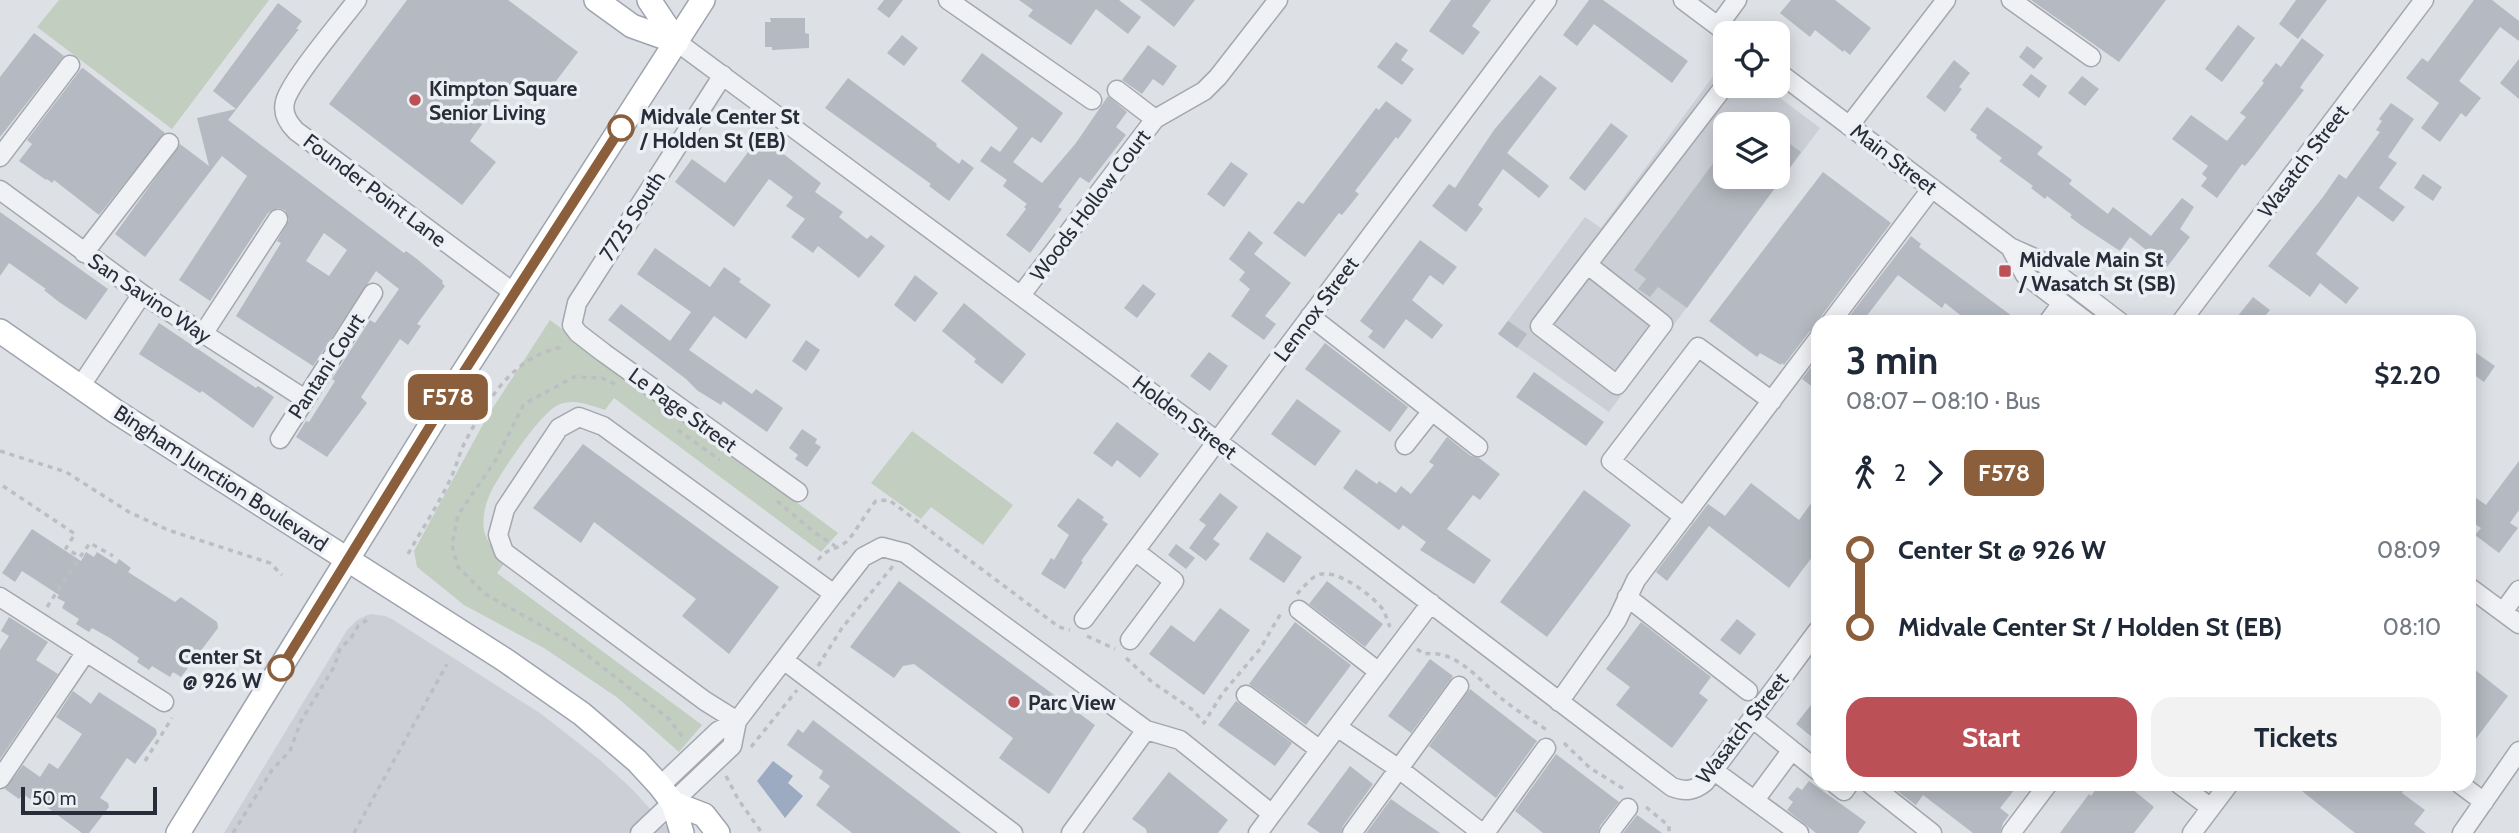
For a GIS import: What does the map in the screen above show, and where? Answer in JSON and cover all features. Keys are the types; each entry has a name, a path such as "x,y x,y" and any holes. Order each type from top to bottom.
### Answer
{"main road":[{"name":"Holden Street","path":"596,0 632,26 677,42"},
{"name":"Holden Street","path":"649,0 677,42"},
{"path":"178,833 514,293 704,0"},
{"name":"Bingham Junction Boulevard","path":"0,331 80,387 562,699 611,737 667,794 704,816 718,833"},
{"name":"Bingham Junction Boulevard","path":"667,794 682,833"}],"street":[{"name":"Founder Point Lane","path":"357,0 290,89 284,107 289,123 296,131 514,293"},
{"path":"948,0 1092,100"},
{"name":"Woods Hollow Court","path":"1021,295 1155,119 1204,91 1278,0"},
{"name":"Lennox Street","path":"1084,619 1548,0"},
{"path":"1683,0 1713,23"},
{"path":"1726,21 1737,0"},
{"path":"1849,126 1946,0"},
{"path":"2011,0 2091,57"},
{"name":"Wasatch Street","path":"2186,315 2424,0"},
{"name":"Holden Street","path":"677,42 1217,441 1672,787 1681,791 1690,790"},
{"path":"0,157 70,65"},
{"name":"7725 South","path":"572,325 577,303 723,75"},
{"name":"Main Street","path":"1790,81 2010,247 2039,260 2111,315"},
{"path":"1117,90 1155,119"},
{"path":"1588,265 1663,324 1616,385 1540,327 1715,98"},
{"path":"84,253 169,143"},
{"path":"1836,315 1932,188"},
{"name":"San Savino Way","path":"0,190 142,294 305,399"},
{"path":"203,334 278,219"},
{"name":"Main Street","path":"2010,247 2025,275 2078,315"},
{"name":"Pantani Court","path":"280,439 373,293"},
{"path":"80,387 142,294"},
{"path":"2053,315 2062,303"},
{"path":"1310,316 1478,447"},
{"name":"Le Page Street","path":"572,325 604,353 798,492"},
{"path":"1684,517 1611,461 1698,347 1772,401"},
{"path":"1559,702 1617,620 1636,580 1811,348"},
{"path":"1405,445 1432,411"},
{"path":"737,721 705,701 504,552 498,535 505,509 559,428 579,417 603,426 834,594"},
{"path":"640,833 667,794 732,746 737,721 863,557 882,547 905,553 1146,730 1180,740 1272,814"},
{"path":"1130,640 1174,581 1135,551"},
{"path":"2503,612 2519,590"},
{"path":"2476,592 2519,624"},
{"path":"0,597 170,706"},
{"path":"1627,597 1748,691"},
{"path":"1258,833 1431,603"},
{"path":"1293,605 1379,672"},
{"name":"Wasatch Street","path":"1690,790 1705,782 1811,639"},
{"path":"0,779 86,652"},
{"path":"785,661 1013,833"},
{"path":"1352,833 1459,686"},
{"path":"1245,695 1320,750"},
{"path":"1752,718 1811,765"},
{"path":"1337,727 1399,769 1484,833 1554,742"},
{"path":"1071,833 1146,730"},
{"path":"1755,800 1792,750"},
{"path":"2462,833 2519,751"},
{"path":"1713,771 1799,833"},
{"path":"1879,791 1932,833"},
{"path":"2011,833 2043,791"},
{"path":"2188,791 2211,808"},
{"path":"2192,833 2224,791"},
{"path":"2469,791 2484,802"},
{"path":"1609,833 1634,802"}],"path":[{"path":"408,554 450,481 464,445 499,388 520,365 544,351 559,348 572,325"},
{"path":"625,389 602,378 574,377 524,404 495,461 458,514 452,545 458,567 485,594 534,620 591,658 668,718 690,747"},
{"path":"674,427 724,463"},
{"path":"0,451 66,472 129,512 168,530 270,563 282,575"},
{"path":"3,486 75,534 66,548 80,557"},
{"path":"774,498 835,546"},
{"path":"816,563 825,551 846,542 864,513 876,501 889,500 1059,627 1112,647 1152,682 1193,709 1203,723 1222,694 1316,575 1327,572 1337,574 1362,590 1383,610 1391,629 1403,639 1424,654 1439,652 1466,667 1554,742 1669,827 1669,833"},
{"path":"47,607 90,543 113,556"},
{"path":"233,833 272,770 290,751 301,721 334,667 340,649 358,626 367,620"},
{"path":"354,833 447,664"},
{"path":"145,761 170,706"}],"shaded area":[{"path":"1713,76 1713,98 1780,98 1820,128 1790,168 1790,112 1713,112 1713,189 1775,189 1609,412 1498,334 1585,217 1601,228"},
{"path":"370,614 392,619 540,713 632,789 672,833 224,833 347,630 357,620"}],"green space":[{"path":"59,0 269,0 172,129 37,27"},
{"path":"550,320 838,533 821,552 614,398 605,410 576,402 558,405 541,419 521,445 495,485 484,512 485,535 506,561 497,573 702,725 679,752 618,698 544,648 464,605 417,567 414,551 487,417"},
{"path":"912,431 1013,505 983,545 931,507 921,519 871,483"}],"water":[{"path":"773,761 793,776 788,783 803,796 785,818 757,781"}],"building":[{"name":"Kimpton Square Senior Living","path":"407,0 508,0 578,52 544,97 515,78 470,141 496,162 462,205 329,104"},
{"path":"884,0 903,0 889,18 877,9"},
{"path":"1019,0 1119,0 1141,17 1128,34 1096,9 1071,45 1028,16 1033,10"},
{"path":"1140,0 1195,0 1174,27"},
{"path":"1451,0 1491,0 1472,26 1480,32 1463,55 1429,31"},
{"path":"1589,0 1603,0 1688,61 1672,83 1594,24 1577,46 1563,35"},
{"path":"1791,0 1835,0 1871,28 1850,55 1815,30 1810,37 1780,13"},
{"path":"2031,0 2166,0 2119,62"},
{"path":"2296,0 2327,0 2298,39 2279,24"},
{"path":"2474,0 2492,0 2519,21 2519,41 2500,27 2459,81 2481,98 2466,117 2461,113 2440,142 2421,128 2439,103 2406,78 2422,58 2428,62"},
{"path":"278,3 302,21 296,29 299,29 228,120 404,253 406,251 417,259 443,281 445,286 417,324 421,326 408,345 400,339 361,397 367,403 327,457 296,437 335,381 332,379 370,320 375,323 399,289 376,271 313,366 236,316 281,243 277,241 289,220 285,210 278,208 268,213 210,301 179,280 247,176 222,156 145,257 115,234 180,144 209,166 197,118 236,109 213,91","holes":["324,233 347,250 329,276 306,261"]},
{"path":"770,18 805,18 809,48 772,50 772,47 765,47 765,22 771,22"},
{"path":"2238,25 2255,38 2222,82 2205,69"},
{"path":"34,33 64,56 0,137 0,77"},
{"path":"902,35 918,48 904,66 887,53"},
{"path":"2302,38 2324,55 2300,88 2304,90 2252,158 2245,166 2242,164 2217,198 2201,186 2207,178 2202,174 2208,166 2172,139 2191,115 2227,141 2246,117 2240,113 2264,83 2262,81 2276,63 2281,67"},
{"path":"1396,42 1408,50 1401,60 1414,69 1402,85 1377,67"},
{"path":"1148,45 1177,66 1163,86 1153,79 1142,94 1122,80"},
{"path":"2027,46 2043,58 2034,69 2019,57"},
{"path":"982,53 1063,113 1041,143 1032,137 1013,162 1042,183 1076,143 1108,96 1127,112 1116,127 1126,135 1089,183 1080,177 1058,207 1062,209 1030,253 1006,235 1027,204 1003,186 1007,180 980,161 991,146 1000,152 1018,128 961,81"},
{"path":"2519,59 2519,99 2500,83"},
{"path":"1954,60 1970,73 1945,112 1926,97"},
{"path":"83,68 165,133 99,215 54,180 52,183 46,180 19,161 32,144 27,140"},
{"path":"2031,74 2047,86 2039,98 2022,85"},
{"path":"1540,75 1557,88 1507,153 1549,186 1539,198 1503,169 1478,205 1483,209 1466,232 1432,206 1449,184 1455,188 1494,130"},
{"path":"2082,76 2099,89 2085,106 2068,93"},
{"path":"848,78 937,144 936,146 959,164 962,159 974,168 949,201 929,186 931,184 825,108"},
{"path":"1386,101 1412,120 1355,191 1359,194 1342,215 1339,213 1305,257 1273,233 1298,201 1303,204 1376,108 1379,110"},
{"path":"2391,103 2414,119 2388,157 2397,163 2379,188 2405,207 2393,222 2358,196 2316,254 2359,288 2346,304 2320,283 2310,297 2268,266 2339,174 2346,179 2380,132 2376,130 2382,121 2379,119"},
{"path":"1987,107 2043,147 2037,154 2072,180 2069,184 2108,214 2113,207 2151,236 2182,198 2194,207 2180,229 2190,237 2167,267 2130,237 2120,251 2070,217 2072,215 2047,196 2045,199 2031,188 2033,186 1999,161 2002,158 1976,138 1977,135 1970,130"},
{"path":"1611,123 1628,136 1585,191 1569,178"},
{"path":"760,136 821,183 815,192 843,212 839,217 867,239 871,235 885,246 859,278 818,246 813,253 791,237 805,219 786,206 793,197 769,179 734,227 675,182 692,159 725,183"},
{"path":"1790,144 1801,152 1790,167"},
{"path":"1231,162 1248,174 1224,207 1207,194"},
{"path":"1713,164 1713,189 1774,189 1687,308 1658,287 1650,297 1638,289 1646,279 1634,270"},
{"path":"1823,172 1891,223 1822,315 1811,315 1811,331 1784,365 1760,353 1757,357 1709,321"},
{"path":"2423,174 2442,187 2433,201 2414,188"},
{"path":"0,212 108,289 86,320 9,263 0,276"},
{"path":"1249,231 1263,243 1254,254 1291,283 1265,316 1276,324 1264,340 1231,316 1250,289 1239,280 1245,272 1229,259"},
{"path":"1911,236 1921,244 1919,247 2011,315 1960,315 1945,303 1942,308 1898,275 1867,315 1850,315"},
{"path":"1420,240 1457,267 1443,285 1430,275 1412,300 1443,325 1432,339 1406,319 1384,349 1368,337 1373,331 1360,321"},
{"path":"655,248 710,287 724,267 741,279 739,282 771,305 746,339 714,316 689,350 752,394 756,389 783,408 767,432 723,401 721,405 698,391 608,320 621,304 670,341 691,312 637,274"},
{"path":"915,275 938,293 915,322 894,305"},
{"path":"1143,284 1156,294 1137,318 1124,308"},
{"path":"2253,297 2270,310 2266,315 2239,315"},
{"path":"964,303 1026,354 1002,384 942,331"},
{"path":"1508,321 1527,334 1517,348 1498,334"},
{"path":"159,323 256,388 258,386 274,397 253,428 202,391 200,393 139,354"},
{"path":"806,340 820,350 806,371 792,361"},
{"path":"1325,343 1408,407 1390,432 1305,369"},
{"path":"1209,352 1228,366 1210,391 1190,376"},
{"path":"2476,353 2495,366 2484,382 2476,376"},
{"path":"1811,367 1811,386 1802,379"},
{"path":"1534,372 1604,422 1586,446 1516,397"},
{"path":"1297,399 1341,431 1315,466 1271,434"},
{"path":"1117,422 1159,454 1140,478 1117,460 1112,467 1093,453"},
{"path":"802,429 817,439 815,443 821,447 807,467 795,459 798,455 789,448"},
{"path":"1447,437 1500,474 1480,500 1473,495 1447,529 1491,560 1474,584 1420,550 1426,542 1403,525 1399,530 1343,488 1356,469 1396,493 1401,486 1411,494 1434,465 1429,462"},
{"path":"583,444 779,587 729,654 682,616 696,599 594,522 581,543 533,508"},
{"path":"2519,461 2519,510 2510,523 2518,528 2499,553 2476,536 2481,528 2476,525 2476,498 2486,505"},
{"path":"1751,483 1799,520 1811,504 1811,558 1789,588 1709,526 1667,581 1656,572 1708,504 1725,516"},
{"path":"1584,490 1631,525 1547,637 1500,602"},
{"path":"1220,493 1238,507 1213,539 1220,544 1206,561 1189,548 1206,525 1199,520"},
{"path":"1078,498 1104,517 1102,520 1108,524 1081,561 1083,562 1065,589 1041,574 1051,558 1054,560 1069,535 1057,526"},
{"path":"32,529 81,561 86,552 94,557 97,552 116,564 119,559 131,568 128,572 175,602 181,597 217,622 218,628 181,677 173,672 170,677 152,666 149,670 137,662 139,658 110,638 92,628 89,632 76,624 79,619 62,608 65,602 57,598 59,595 22,571 15,582 2,573"},
{"path":"1267,532 1302,557 1284,583 1249,559"},
{"path":"1176,544 1195,558 1186,569 1168,555"},
{"name":"Parc View","path":"899,581 1095,725 1049,794 999,758 1013,738 914,664 903,666 894,678 850,647"},
{"path":"1327,581 1383,624 1365,647 1309,604"},
{"path":"1220,608 1250,630 1204,695 1149,654 1171,625 1194,642"},
{"path":"9,617 48,642 36,660 58,674 0,759 0,650 9,636 1,631"},
{"path":"1737,619 1756,634 1740,655 1720,640"},
{"path":"1295,622 1351,665 1306,725 1249,684"},
{"path":"1641,622 1711,677 1699,693 1708,700 1672,748 1616,705 1630,687 1606,669"},
{"path":"1430,659 1453,676 1411,733 1388,716"},
{"path":"2476,671 2508,696 2476,739"},
{"path":"1470,689 1537,741 1496,798 1429,746"},
{"path":"73,691 91,704 99,692 156,729 157,734 135,764 127,758 100,798 108,803 109,807 89,833 82,833 44,805 40,806 23,794 19,799 5,789 23,765 40,777 49,763 58,769 82,734 56,717"},
{"path":"1236,701 1292,743 1275,766 1218,725"},
{"path":"1811,705 1811,736 1796,724"},
{"path":"813,720 961,833 852,833 816,805 830,786 819,778 823,771 787,745 798,729 803,733"},
{"path":"1556,754 1619,802 1600,826 1598,833 1543,833 1515,811"},
{"path":"1350,766 1373,784 1343,826 1341,833 1320,833 1307,824"},
{"path":"1169,772 1228,820 1218,833 1147,833 1146,829 1132,819"},
{"path":"1809,781 1811,791 1823,791 1866,822 1858,833 1816,833 1787,810 1793,802 1788,798 1797,787 1802,790"},
{"path":"1897,791 2013,791 2000,808 2009,815 2000,833 1973,833 1923,795 1916,805"},
{"path":"2095,791 2135,791 2154,807 2134,833 2060,833 2089,794 2091,796"},
{"path":"2302,791 2403,791 2402,793 2425,810 2414,824 2426,833 2355,833"},
{"path":"1391,799 1405,809 1440,833 1366,833"},
{"path":"1637,815 1662,833 1623,833"}],"bus line":[{"name":"F578","path":"281,668 456,384 621,128"}],"place":[{"name":"Kimpton Square Senior Living","path":"415,100"},
{"name":"Midvale Center St / Holden St (EB)","path":"621,128"},
{"name":"Midvale Main St / Wasatch St (SB)","path":"2005,271"},
{"name":"Center St @ 926 W","path":"281,668"},
{"name":"Parc View","path":"1014,702"}]}
